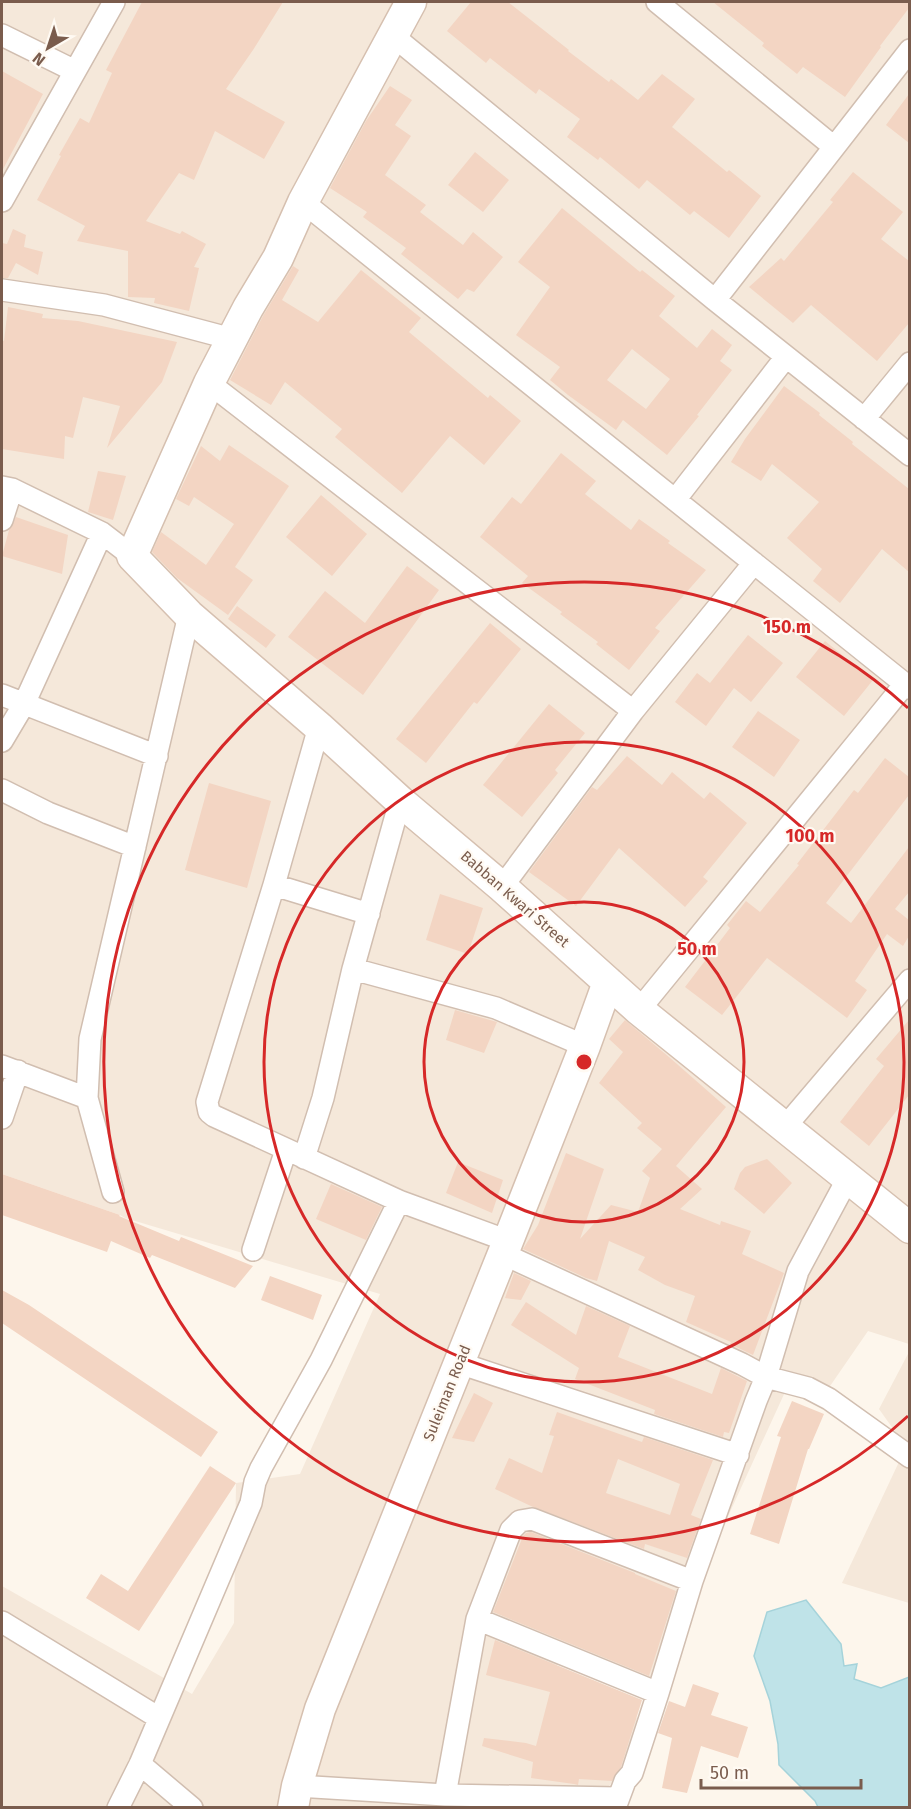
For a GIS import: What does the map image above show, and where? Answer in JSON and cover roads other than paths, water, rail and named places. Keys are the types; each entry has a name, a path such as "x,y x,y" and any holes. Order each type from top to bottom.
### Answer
{"street":[{"path":"2,201 114,2"},
{"path":"2,520 7,488 102,533 132,556 209,383 278,258 303,202 411,2"},
{"path":"657,2 834,147"},
{"path":"2,34 75,70"},
{"path":"392,35 715,300 909,455"},
{"path":"715,300 909,50"},
{"path":"303,202 907,686 639,1010"},
{"path":"2,290 104,305 232,339"},
{"path":"675,500 786,357"},
{"path":"864,419 909,363"},
{"path":"209,383 633,711"},
{"path":"2,741 24,704 102,533"},
{"name":"Babban Kwari Street","path":"132,556 189,615 319,727 400,801 502,887 639,1010 909,1228"},
{"path":"502,887 633,711 754,563"},
{"path":"113,1192 87,1098 90,1039 189,615"},
{"path":"2,695 157,756"},
{"path":"319,727 274,885 207,1102 209,1112 295,1154 506,1247 766,1377 808,1388 829,1399 909,1457"},
{"path":"2,790 48,813 135,847"},
{"path":"253,1250 295,1154 323,1098 353,969 400,801"},
{"path":"274,885 369,914"},
{"path":"353,969 496,1008 585,1046"},
{"path":"784,1127 909,980"},
{"name":"Suleiman Road","path":"295,1797 320,1709 506,1247 608,982"},
{"path":"2,1118 10,1068 87,1098"},
{"path":"295,1797 445,1795 617,1802 625,1781 632,1773 692,1581 766,1377 798,1271 848,1178"},
{"path":"118,1808 140,1764 251,1503 255,1482 261,1468 321,1360 399,1201"},
{"path":"459,1363 738,1455"},
{"path":"445,1795 477,1619 511,1530 520,1521 532,1519 692,1581"},
{"path":"477,1619 658,1693"},
{"path":"2,1622 159,1718"},
{"path":"140,1764 192,1808"}],"water":[{"path":"806,1600 841,1644 844,1666 857,1664 854,1679 881,1688 909,1677 909,1807 818,1807 815,1801 779,1765 778,1744 770,1701 754,1656 767,1612"}]}
